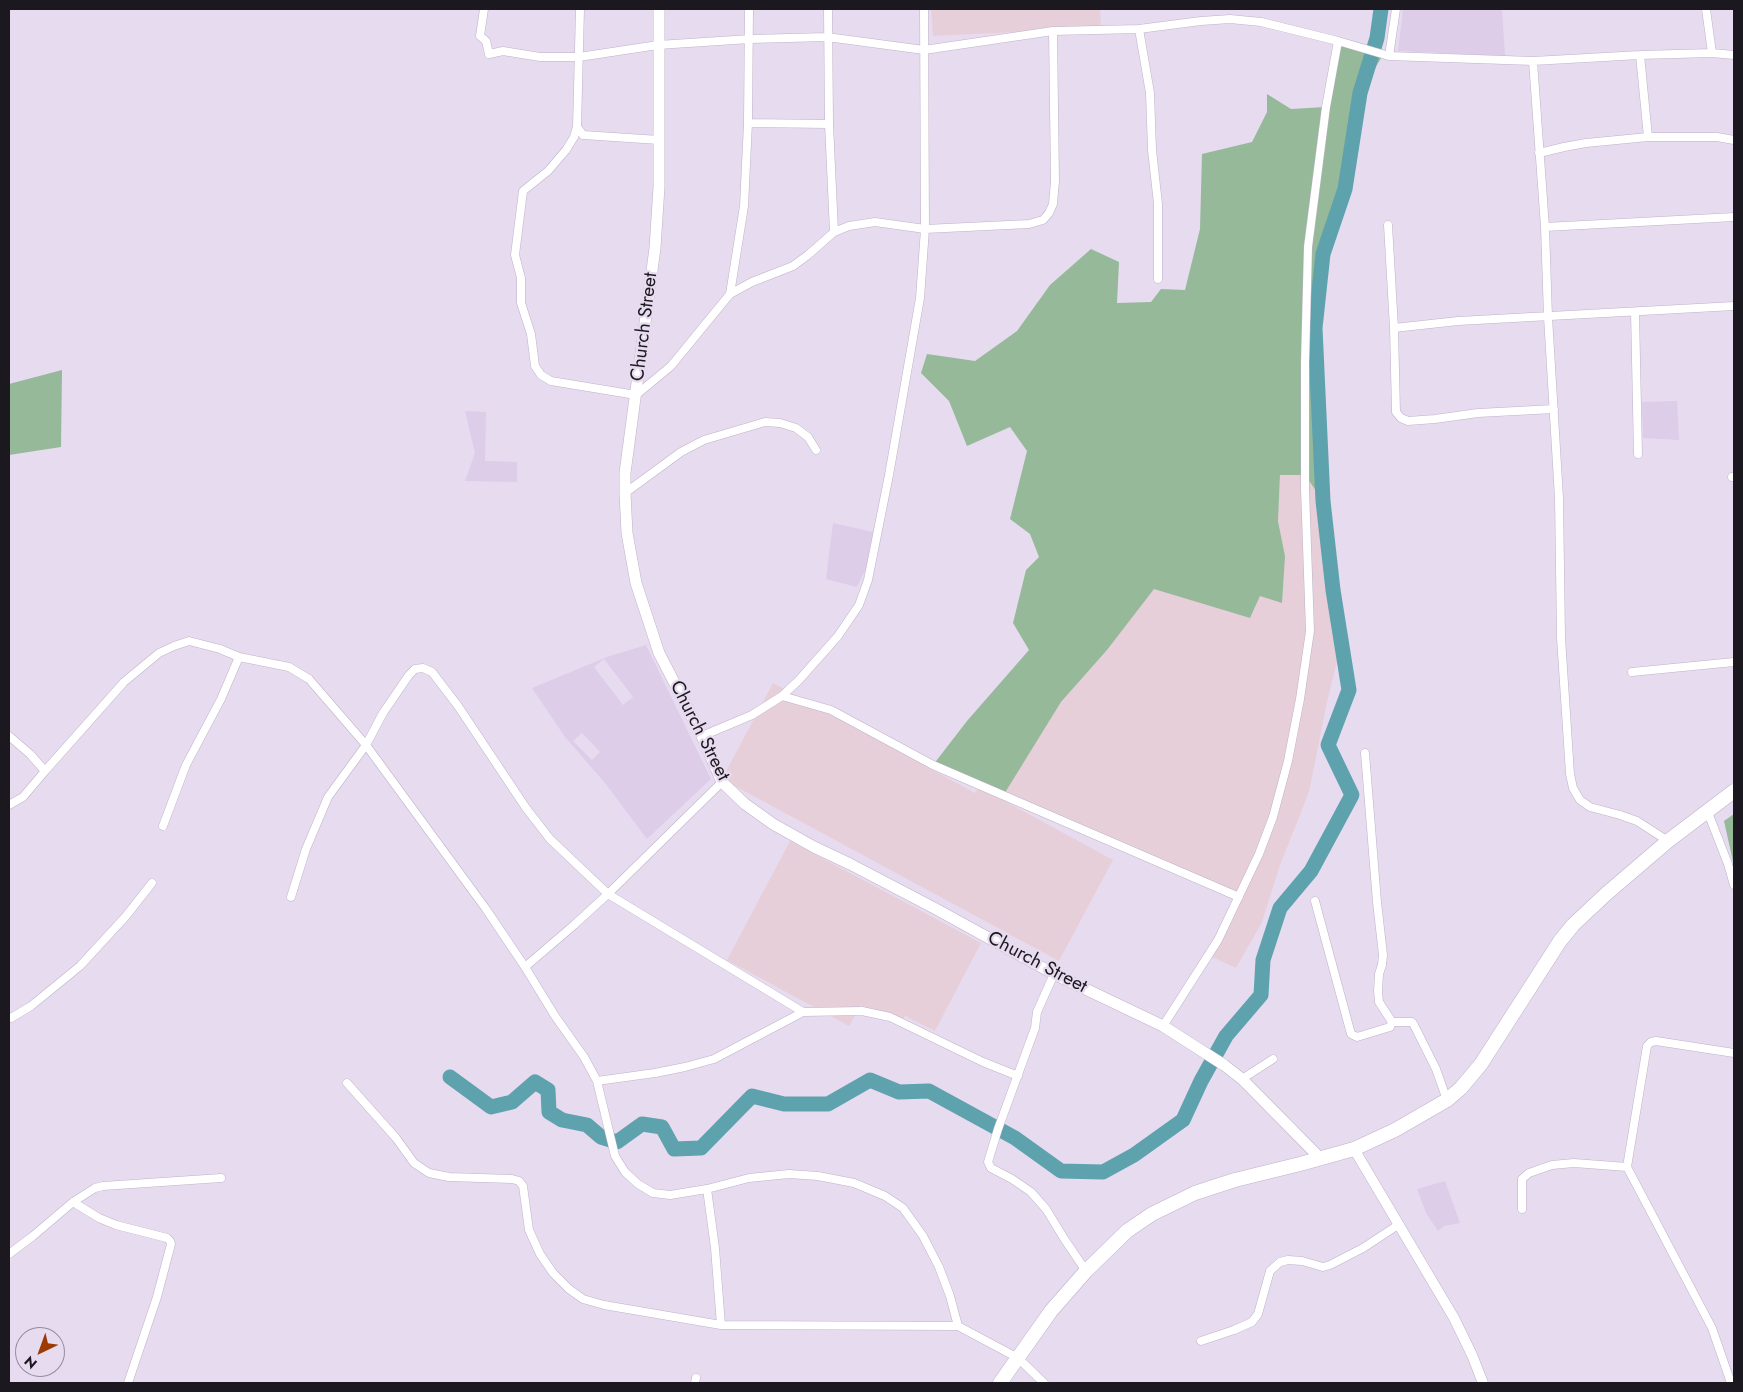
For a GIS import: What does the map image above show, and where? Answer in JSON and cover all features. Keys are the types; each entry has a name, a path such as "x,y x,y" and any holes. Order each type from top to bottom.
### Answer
{"highway":[{"path":"1000,1383 1051,1311 1086,1271 1127,1231 1172,1204 1195,1193 1235,1180 1354,1149 1395,1130 1447,1100 1461,1088 1481,1064 1560,941 1569,931 1606,894 1668,841 1734,791"}],"main road":[{"name":"Church Street","path":"658,9 659,187 655,248 626,473 627,533 636,583 659,653 702,736 722,782 745,804 773,824 814,847 928,905 1054,974 1163,1026 1200,1049 1242,1079 1321,1159"}],"street":[{"path":"484,9 480,36 486,41 489,54 503,51 540,57 579,57 658,45 750,39 827,37 924,50 1053,31 1139,28 1230,19 1261,22 1386,55 1533,61 1640,55 1712,53 1734,55"},
{"path":"580,9 577,127 574,137 566,150 548,170 523,191 515,255 521,278 521,303 531,334 535,366 541,376 551,381 636,395 672,366 730,294 752,282 793,266 834,232 849,226 875,222 925,229 1029,224 1042,220 1049,213 1053,204 1055,181 1053,31"},
{"path":"730,294 744,206 748,123 749,9"},
{"path":"828,9 829,124 834,232"},
{"path":"702,736 752,714 782,696 815,663 838,636 859,605 868,580 920,298 925,229 924,9"},
{"path":"1386,55 1396,9"},
{"path":"1706,9 1712,53"},
{"path":"1139,28 1150,93 1152,150 1157,188 1158,279"},
{"path":"1163,1026 1218,940 1259,854 1273,817 1288,760 1306,667 1310,631 1305,490 1305,363 1308,247 1326,108 1338,41"},
{"path":"1640,55 1648,138"},
{"path":"1533,61 1545,227 1548,317 1559,498 1561,638 1568,756 1573,788 1580,800 1590,808 1637,821 1668,841"},
{"path":"748,123 829,124"},
{"path":"577,127 583,136 659,140"},
{"path":"1540,154 1586,143 1648,138 1717,137 1734,140"},
{"path":"1545,227 1734,217"},
{"path":"1388,225 1394,328 1396,412 1401,418 1408,421 1478,413 1554,409"},
{"path":"1394,328 1458,321 1734,306"},
{"path":"1635,312 1638,454"},
{"path":"625,493 681,452 704,440 765,422 780,423 796,428 808,438 816,450"},
{"path":"9,805 22,798 124,682 159,653 189,641 220,649 239,657 289,667 309,679 366,745 486,909 525,967 554,1016 584,1057 597,1081 615,1156 625,1172 653,1194 670,1195 707,1189 749,1178 788,1174 818,1176 854,1183 885,1196 903,1208 923,1236 939,1267 958,1326"},
{"path":"163,826 186,765 221,700 239,657"},
{"path":"1632,672 1734,662"},
{"path":"291,897 306,849 328,797 366,745 382,713 409,675 415,669 423,668 432,672 458,706 532,816 550,838 608,894 802,1012"},
{"path":"782,696 831,710 933,765 1239,897"},
{"path":"9,736 30,754 45,771"},
{"path":"1316,901 1351,1034 1357,1037 1390,1028 1392,1022 1380,1002 1378,991 1383,955 1364,753"},
{"path":"525,967 608,894 722,782"},
{"path":"1707,810 1734,885"},
{"path":"9,1017 12,1018 31,1006 80,966 126,916 152,883"},
{"path":"1054,974 1037,1012 1035,1028 988,1162 991,1168 1031,1192 1046,1209 1086,1271"},
{"path":"597,1081 655,1073 714,1059 802,1012 862,1011 890,1017 983,1062 1018,1076"},
{"path":"1392,1022 1412,1022 1436,1069 1447,1100"},
{"path":"1731,1383 1712,1328 1627,1167 1647,1046 1651,1042 1656,1041 1734,1053"},
{"path":"1242,1079 1273,1059"},
{"path":"347,1083 396,1138 414,1162 429,1173 449,1178 512,1179 519,1181 523,1186 529,1230 540,1254 553,1273 569,1289 583,1299 604,1306 721,1325 958,1326 1018,1358 1044,1383"},
{"path":"1354,1149 1454,1318 1483,1383"},
{"path":"1522,1209 1522,1179 1529,1173 1552,1165 1574,1163 1627,1167"},
{"path":"9,1254 34,1236 73,1202 96,1188 221,1178"},
{"path":"707,1189 715,1248 721,1325"},
{"path":"73,1202 108,1221 167,1238 171,1244 128,1383"},
{"path":"1201,1341 1252,1322 1258,1314 1270,1271 1280,1262 1288,1260 1302,1261 1323,1267 1330,1265 1363,1248 1398,1225"}],"shaded area":[{"path":"931,9 1100,9 1101,28 933,36"},
{"path":"1403,9 1502,9 1505,56 1398,51"},
{"path":"1677,401 1679,440 1643,438 1642,402"},
{"path":"465,411 486,412 485,461 517,462 517,482 465,481 475,453"},
{"path":"1280,475 1305,475 1323,501 1341,645 1327,702 1309,792 1280,865 1262,922 1236,968 1208,955 1239,897 1003,796 1061,702 1107,650 1154,588 1250,618 1260,596 1285,556 1278,521"},
{"path":"833,523 873,532 866,569 857,587 826,579"},
{"path":"646,645 711,779 647,839 605,783 565,737 532,688 607,657","holes":["604,659 633,697 623,705 594,667","582,733 600,752 592,760 573,741"]},
{"path":"773,683 975,793 979,787 1113,860 1059,961 722,779"},
{"path":"790,841 981,943 935,1031 905,1016 900,1025 861,1005 849,1026 727,960"},
{"path":"1445,1181 1460,1223 1444,1226 1438,1231 1426,1213 1417,1189"}],"green space":[{"path":"1338,41 1383,55 1360,93 1345,189 1323,254 1315,328 1323,501 1305,475 1280,475 1278,521 1285,556 1282,603 1260,596 1250,618 1154,589 1107,650 1061,702 1003,796 933,765 967,721 1029,650 1013,623 1026,570 1039,557 1030,534 1010,519 1027,451 1010,427 967,446 949,401 921,373 927,354 975,361 1017,331 1050,285 1091,249 1119,262 1117,303 1151,302 1161,289 1185,290 1200,229 1202,154 1252,142 1267,112 1267,94 1291,109 1325,107"},
{"path":"62,370 61,447 9,455 9,384"},
{"path":"1734,814 1734,866 1724,821"}],"waterway":[{"path":"450,1077 491,1107 512,1102 535,1082 548,1090 549,1112 562,1120 587,1125 601,1137 617,1142 642,1124 662,1127 674,1149 701,1148 752,1096 784,1104 828,1104 870,1080 899,1092 929,1091 1015,1138 1061,1171 1103,1172 1134,1155 1183,1120 1201,1081 1226,1036 1261,995 1263,960 1280,908 1311,871 1352,795 1328,745 1349,690 1333,590 1323,501 1315,328 1323,254 1345,189 1360,93 1377,38 1381,9"}]}
